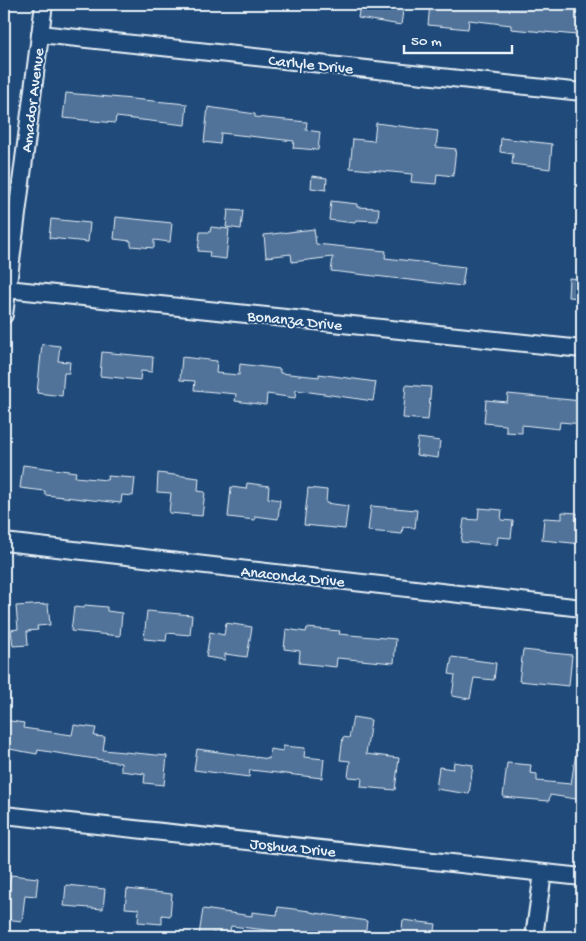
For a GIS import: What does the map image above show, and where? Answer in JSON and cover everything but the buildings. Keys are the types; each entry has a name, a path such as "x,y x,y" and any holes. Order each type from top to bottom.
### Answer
{"street":[{"name":"Amador Avenue","path":"4,315 44,4"},
{"name":"Carlyle Drive","path":"40,34 582,92"},
{"name":"Bonanza Drive","path":"7,288 582,350"},
{"name":"Anaconda Drive","path":"4,542 582,608"},
{"name":"Joshua Drive","path":"4,815 582,877"},
{"path":"534,937 543,873"}]}
